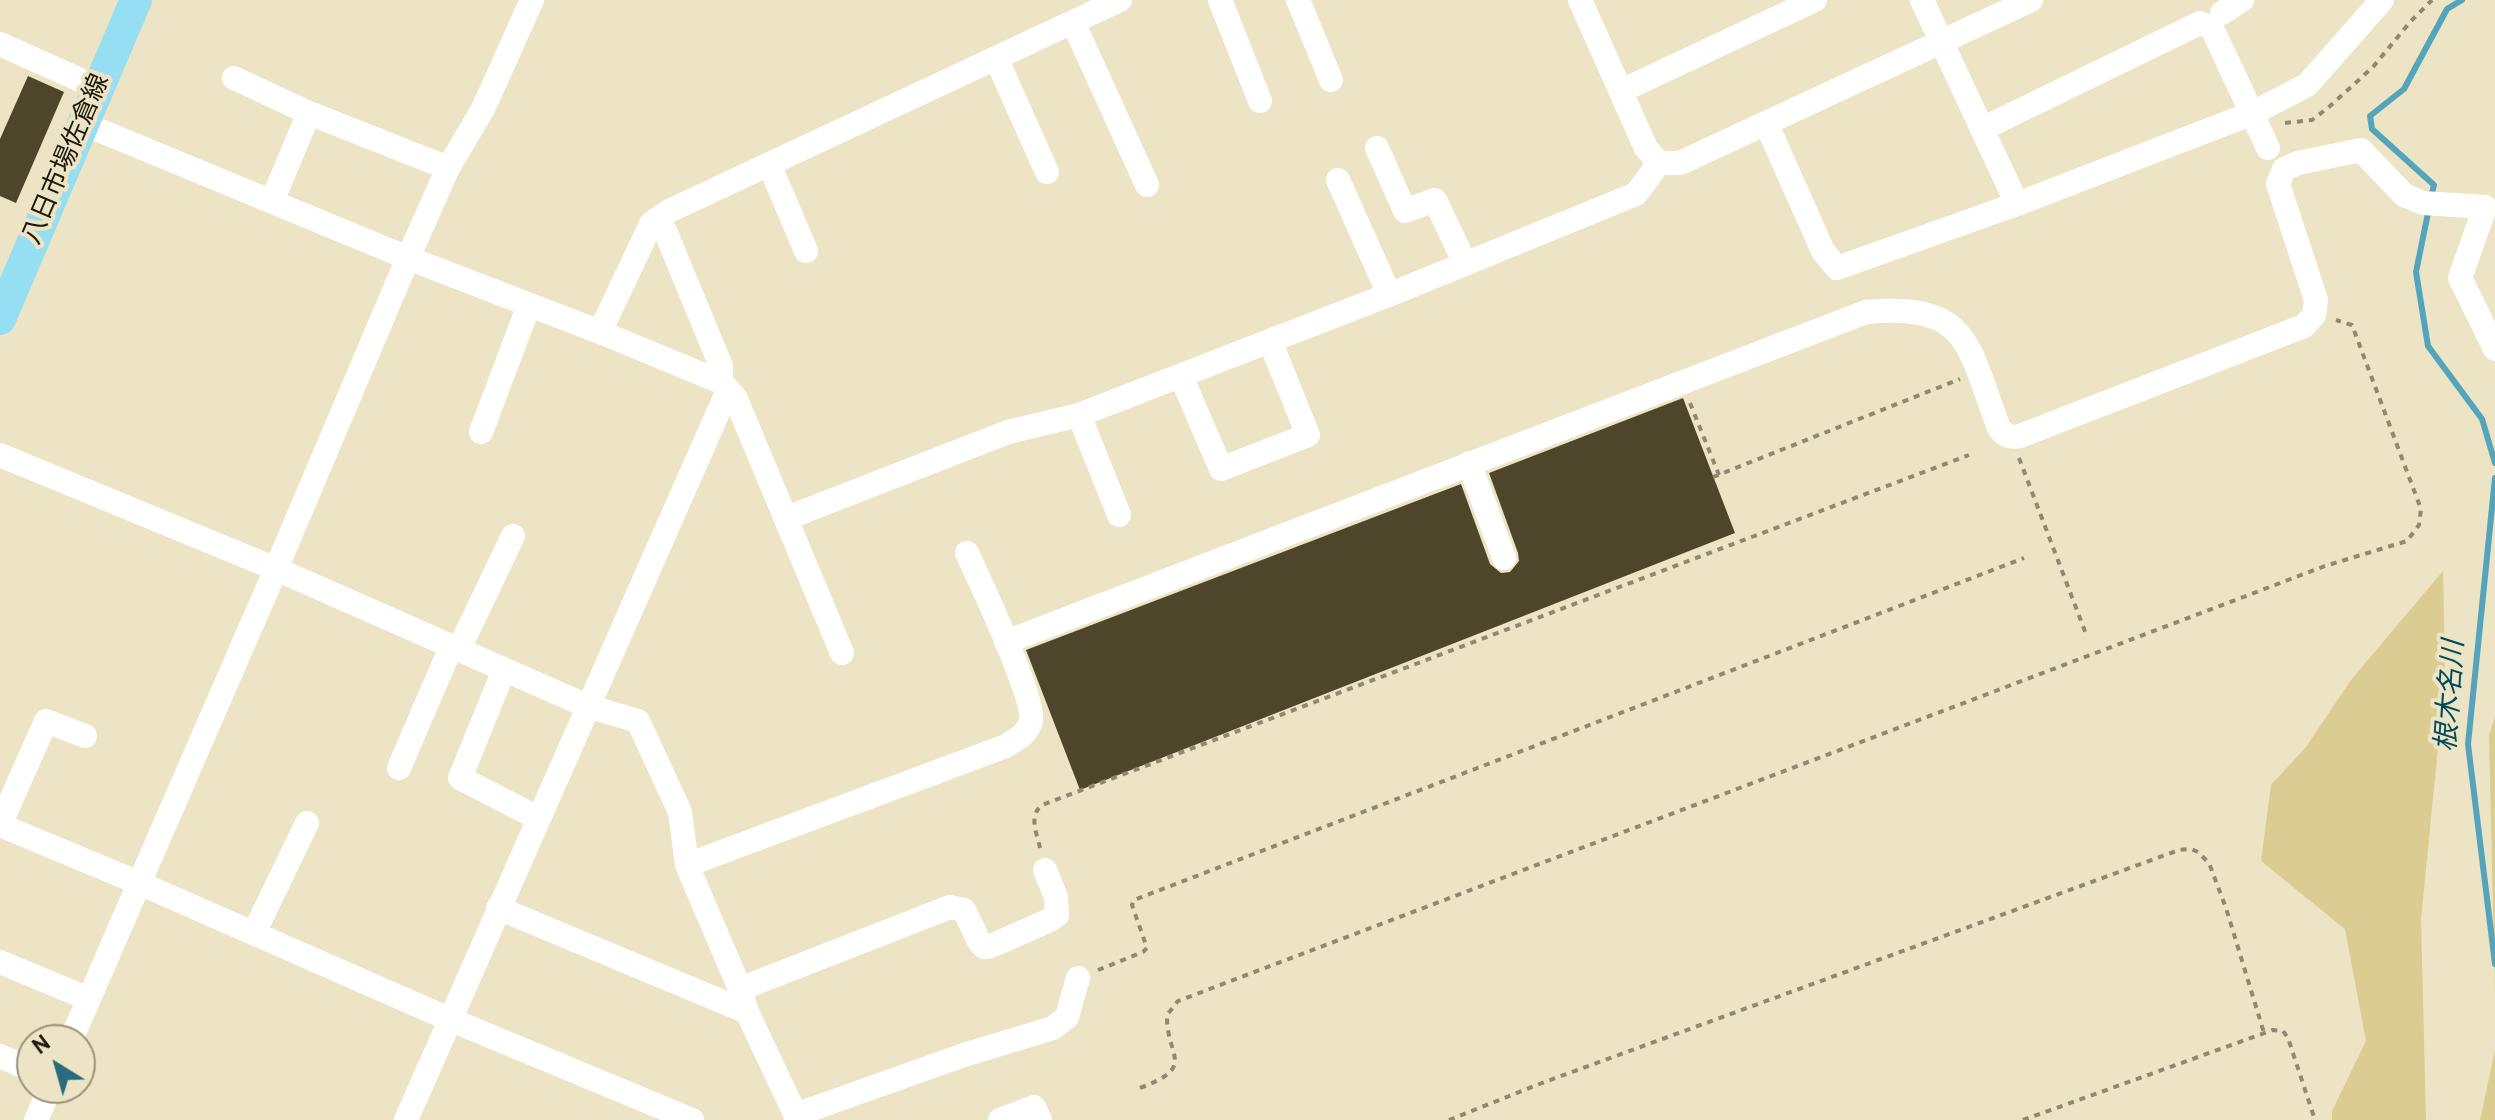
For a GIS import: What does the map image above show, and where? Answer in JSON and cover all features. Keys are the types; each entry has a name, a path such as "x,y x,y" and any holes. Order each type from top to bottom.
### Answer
{"main road":[{"name":"八日市場佐倉線","path":"0,319 136,0"}],"street":[{"path":"78,1024 408,258 448,168 483,109 532,0"},
{"path":"600,332 651,224 669,211 1120,0"},
{"path":"1220,0 1260,101"},
{"path":"1298,0 1331,80"},
{"path":"1621,91 1815,0"},
{"path":"1922,0 2017,204"},
{"path":"1582,1 1646,148 1659,163 1680,163 2031,0"},
{"path":"1766,123 1823,251 1837,268 2017,204 2253,113 2307,85 2382,0"},
{"path":"1073,22 1147,185"},
{"path":"1982,129 2200,23 2212,28 2268,148"},
{"path":"0,44 98,88"},
{"path":"996,58 1047,172"},
{"path":"234,78 309,113 448,168"},
{"path":"272,201 309,113"},
{"path":"84,124 408,258 600,332 724,386 735,397 842,653"},
{"path":"1377,148 1405,211 1435,200 1465,263"},
{"path":"1006,642 1853,316 1888,310 1929,314 1954,327 1965,342 1999,428 2011,438 2304,326 2314,315 2316,300 2278,184 2284,169 2298,163 2361,150 2404,195 2430,203 2485,207 2460,278 2495,349"},
{"path":"787,518 1008,432 1073,417 1181,376 1636,194 1659,163"},
{"path":"769,164 806,251"},
{"path":"1338,180 1389,294"},
{"path":"406,1120 724,386 721,366 666,233 657,219"},
{"path":"481,432 529,305"},
{"path":"1181,376 1221,469 1308,435 1270,341"},
{"path":"1073,417 1119,515"},
{"path":"0,455 276,569 587,706 638,721 680,812 687,865 790,1114 1053,1028 1067,1017 1078,978"},
{"path":"1469,463 1504,558"},
{"path":"399,768 454,649 513,536"},
{"path":"687,865 1006,746 1024,735 1032,719 1030,705 967,553"},
{"path":"504,670 460,778 538,818"},
{"path":"85,736 46,721 0,825 692,1120"},
{"path":"254,933 307,823"},
{"path":"498,908 743,1001 950,907 964,910 980,943 984,947 991,946 1057,915 1056,897 1045,870"},
{"path":"0,962 89,999"},
{"path":"1000,1120 1034,1107 1040,1120"}],"path":[{"path":"2253,113 2289,124 2312,120 2373,67 2432,0"},
{"path":"1140,1088 1157,1082 1171,1072 1176,1063 1167,1015 1178,1001 2310,571 2407,541 2419,525 2421,509 2355,331 2345,321 2314,315"},
{"path":"1681,382 1716,476 1977,372"},
{"path":"2011,438 2086,634"},
{"path":"1045,870 1033,816 1042,805 1969,455"},
{"path":"1078,978 1147,948 1132,905 1134,900 2024,558"},
{"path":"1449,1120 2179,850 2198,852 2209,863 2264,1033"},
{"path":"2023,1120 2273,1030 2283,1031 2288,1038 2315,1120"}],"shaded area":[{"path":"2443,571 2445,677 2421,919 2426,1120 2332,1120 2332,1111 2366,1041 2345,929 2261,861 2271,785 2306,747 2351,680"},
{"path":"2495,716 2495,996 2489,736"},
{"path":"2495,1050 2495,1120 2480,1120"}],"building":[{"path":"28,76 64,92 16,203 0,196 0,139"},
{"path":"1683,398 1735,533 1080,790 1026,650 1461,484 1490,564 1501,573 1510,572 1519,561 1518,553 1489,473"}],"waterway":[{"name":"根木名川","path":"2431,197 2434,185 2372,129 2370,116 2404,89 2447,9 2462,0"},
{"name":"根木名川","path":"2429,208 2416,272 2428,346 2482,419 2495,463"},
{"name":"根木名川","path":"2495,478 2468,744 2495,964"}]}
